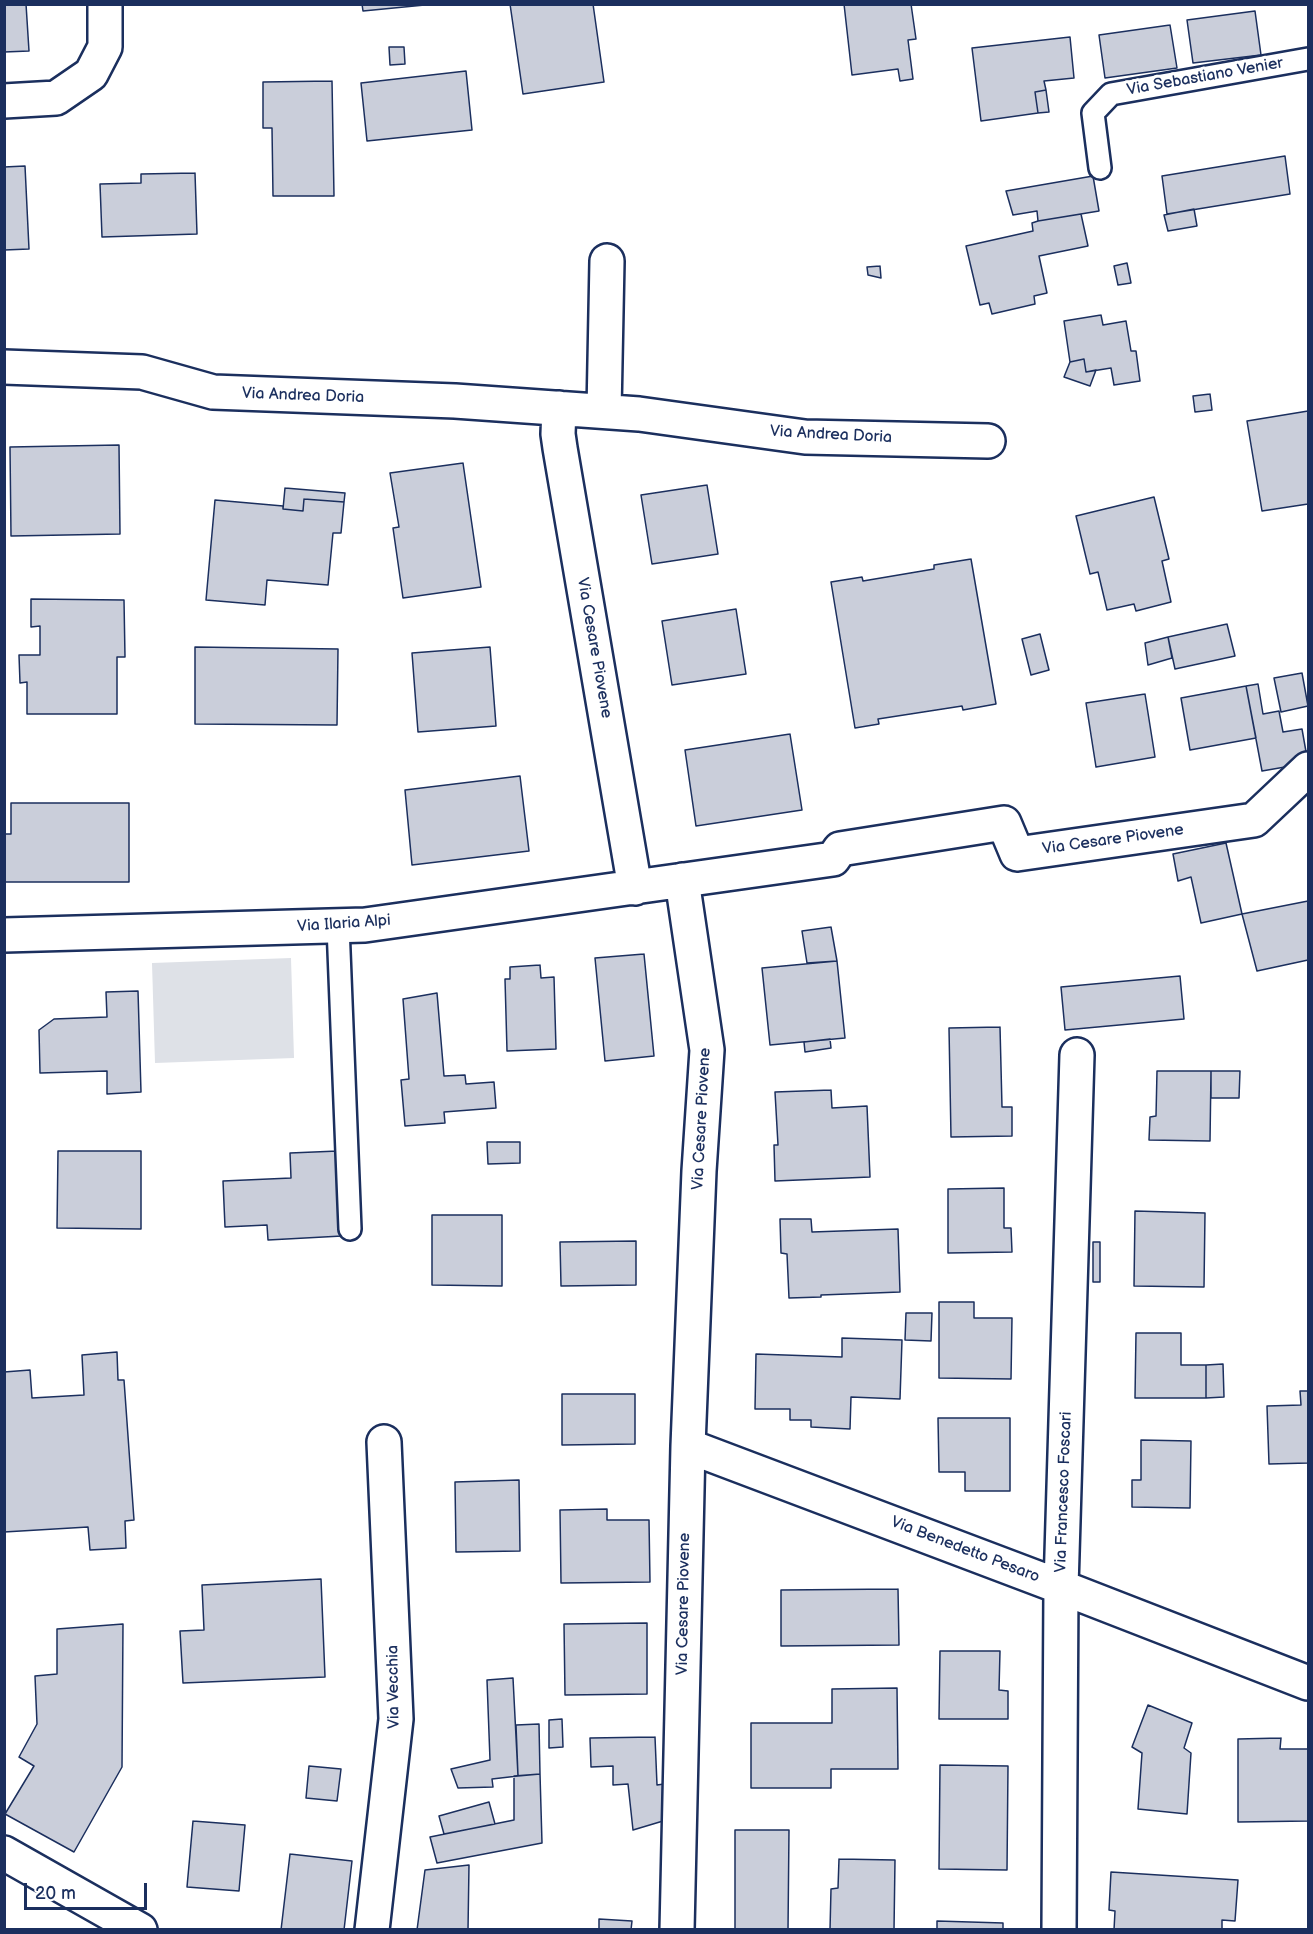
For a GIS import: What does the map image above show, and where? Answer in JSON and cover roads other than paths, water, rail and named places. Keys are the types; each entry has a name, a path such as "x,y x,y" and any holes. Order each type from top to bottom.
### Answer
{"street":[{"path":"4,101 56,98 91,74 105,47 105,4"},
{"path":"604,411 607,261"},
{"name":"Via Andrea Doria","path":"4,367 141,372 213,392 604,411 804,436 988,441"},
{"name":"Via Cesare Piovene","path":"559,408 560,448 635,888"},
{"name":"Via Cesare Piovene","path":"677,1929 688,1446 699,1171 707,1050 682,880 832,859 840,849 1004,823 1017,854 1254,820 1308,768"},
{"name":"Via Ilaria Alpi","path":"4,934 377,924 682,880"},
{"name":"Via Francesco Foscari","path":"1059,1929 1061,1587 1077,1055"},
{"name":"Via Vecchia","path":"372,1929 396,1719 384,1442"},
{"name":"Via Benedetto Pesaro","path":"688,1446 1308,1683"},
{"path":"4,1853 140,1929"}],"lane":[{"name":"Via Sebastiano Venier","path":"1100,168 1094,113 1111,94 1308,59"},
{"path":"338,926 350,1229"}]}
